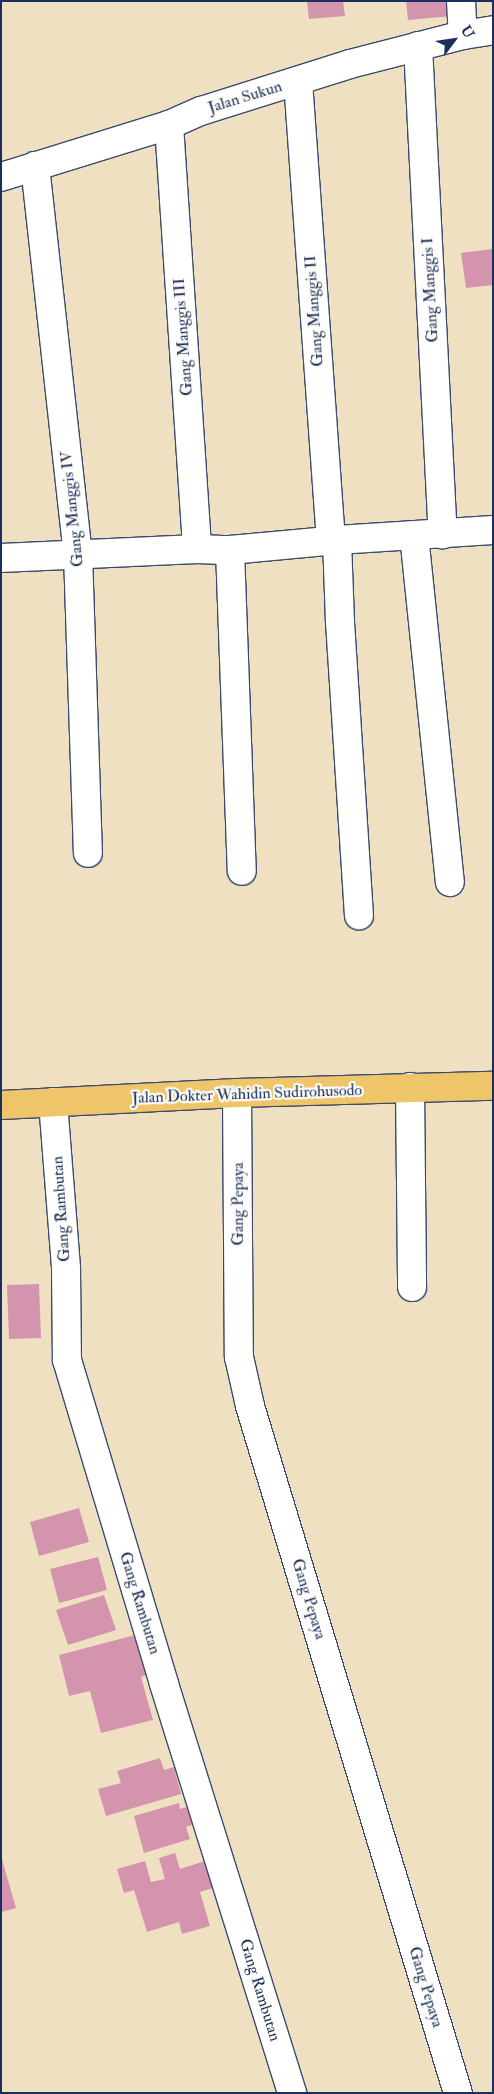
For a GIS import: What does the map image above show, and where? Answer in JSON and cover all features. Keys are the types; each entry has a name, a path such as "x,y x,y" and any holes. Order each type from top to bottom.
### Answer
{"main road":[{"name":"Jalan Dokter Wahidin Sudirohusodo","path":"1,1105 410,1087 493,1086"}],"street":[{"path":"461,1 463,35"},
{"name":"Jalan Sukun","path":"1,177 169,125 201,111 350,64 463,35 493,30"},
{"name":"Gang Manggis I","path":"418,46 443,534"},
{"name":"Gang Manggis II","path":"298,81 340,622 359,915"},
{"name":"Gang Manggis III","path":"169,125 197,549"},
{"name":"Gang Manggis IV","path":"35,166 78,554 88,853"},
{"path":"1,558 197,549 230,550 334,540 493,530"},
{"path":"414,535 450,882"},
{"path":"230,550 242,871"},
{"path":"410,1087 412,1287"},
{"name":"Gang Pepaya","path":"237,1094 239,1345 250,1406 458,2093"},
{"name":"Gang Rambutan","path":"52,1102 66,1269 66,1348 164,1684 292,2093"}],"building":[{"path":"307,1 343,1 345,16 309,19"},
{"path":"406,1 451,1 452,16 408,20"},
{"path":"493,249 493,285 466,288 461,253"},
{"path":"39,1284 41,1338 9,1339 7,1285"},
{"path":"79,1508 89,1542 39,1556 30,1522"},
{"path":"98,1557 107,1590 59,1603 50,1569"},
{"path":"104,1595 116,1630 68,1645 56,1610"},
{"path":"139,1634 150,1674 141,1677 153,1720 101,1733 90,1691 69,1696 59,1655"},
{"path":"160,1758 164,1770 174,1767 181,1794 106,1816 98,1789 121,1783 117,1771"},
{"path":"179,1803 180,1809 190,1806 195,1824 186,1827 190,1839 144,1853 134,1816"},
{"path":"175,1853 180,1869 205,1861 213,1888 200,1892 210,1926 182,1934 179,1922 147,1932 134,1890 124,1893 117,1869 145,1861 151,1882 165,1879 159,1858"},
{"path":"1,1856 16,1908 1,1912"}]}
